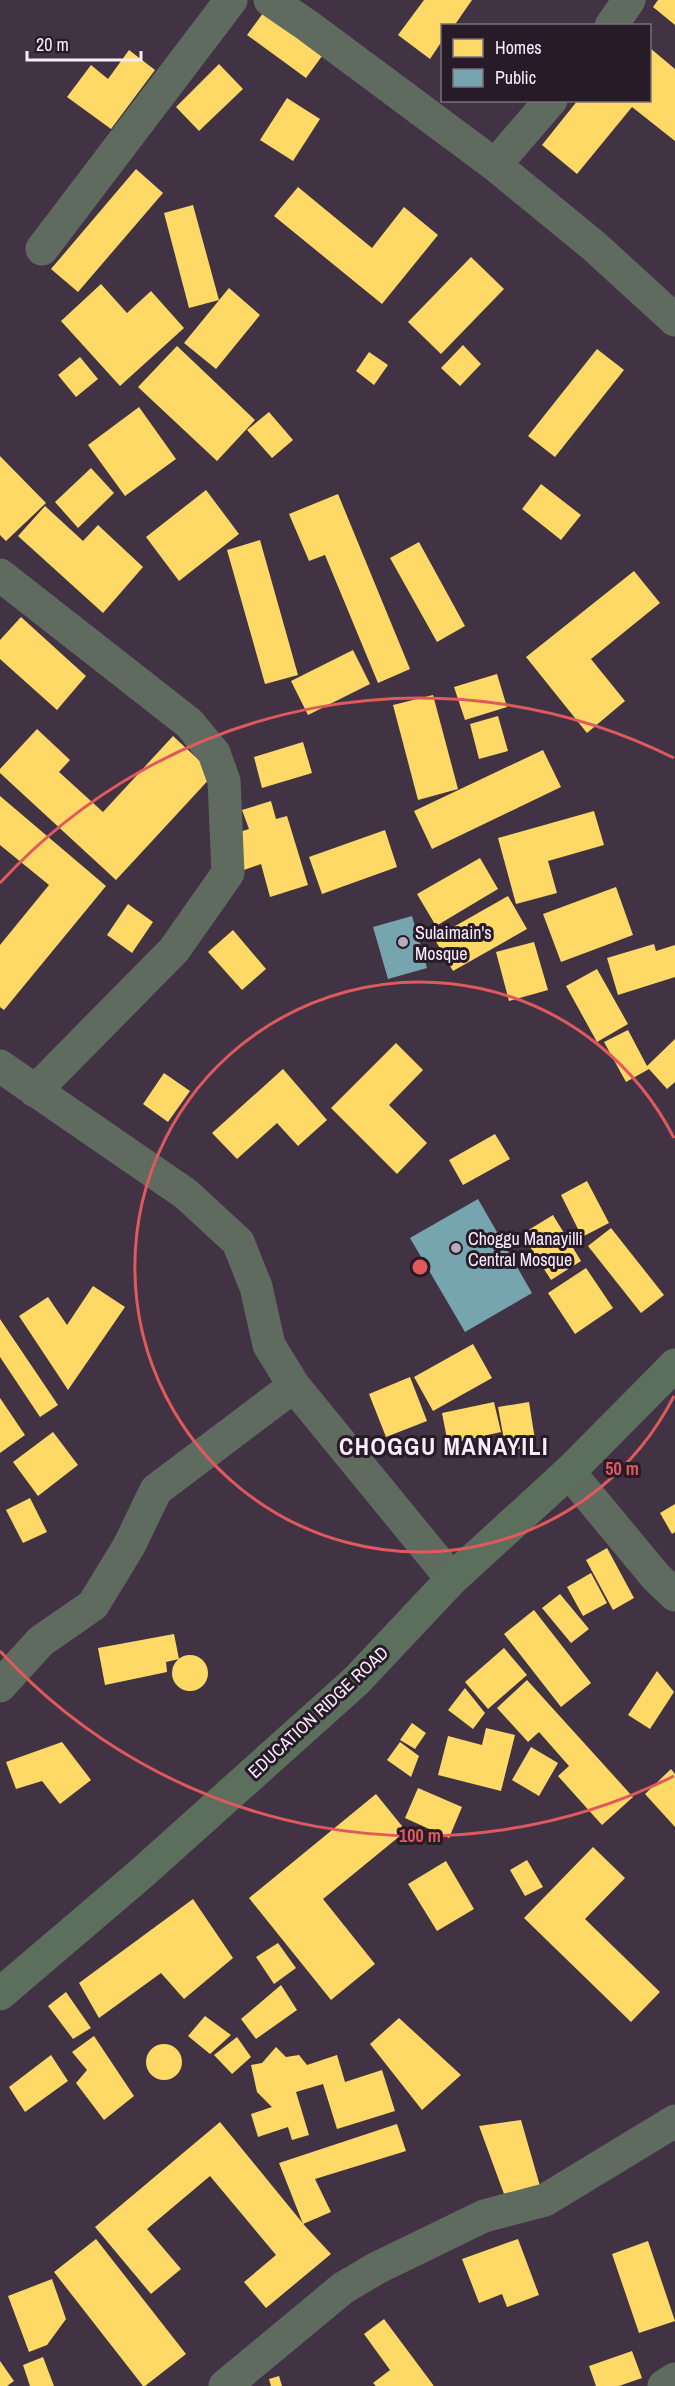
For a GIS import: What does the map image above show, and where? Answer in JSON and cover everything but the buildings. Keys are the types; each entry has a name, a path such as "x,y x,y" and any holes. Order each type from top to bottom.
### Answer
{"main road":[{"name":"EDUCATION RIDGE ROAD","path":"0,1994 143,1872 357,1681 452,1579 569,1472 675,1365"}],"street":[{"path":"42,249 231,0"},
{"path":"270,0 495,165 594,246 675,320"},
{"path":"612,24 629,0"},
{"path":"495,165 549,102"},
{"path":"0,575 189,723 214,753 224,781 228,873 174,950 35,1091"},
{"path":"0,1066 186,1194 238,1242 256,1287 269,1345 294,1386 452,1579"},
{"path":"0,1686 41,1641 93,1605 129,1546 156,1490 294,1386"},
{"path":"569,1472 656,1577 675,1595"},
{"path":"225,2386 343,2288 378,2268 484,2216 545,2200 675,2121"},
{"path":"664,2386 675,2379"}],"place":[{"name":"Sulaimain's Mosque","path":"403,942"},
{"name":"Choggu Manayilli Central Mosque","path":"456,1248"}],"district":[{"name":"CHOGGU MANAYILI","path":"444,1446"}]}
